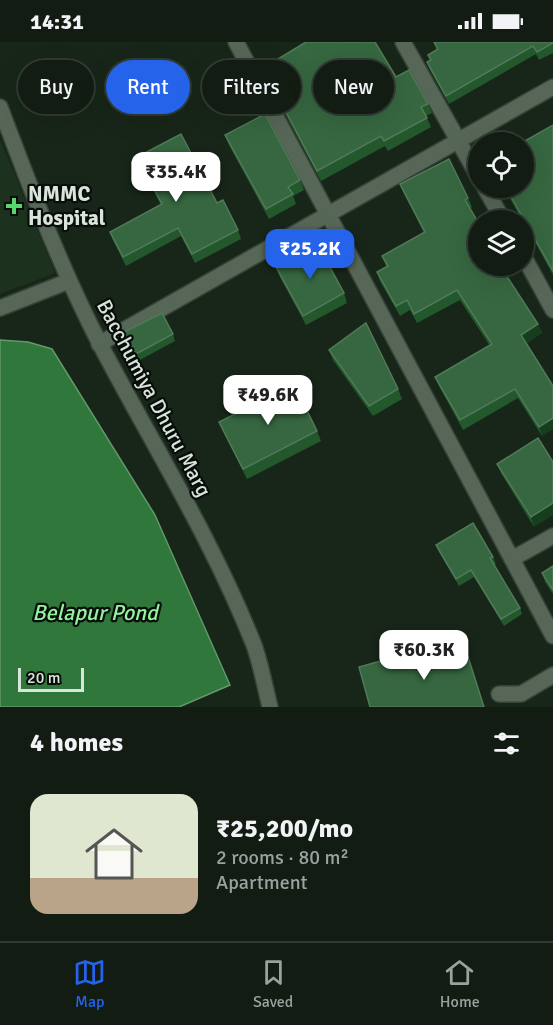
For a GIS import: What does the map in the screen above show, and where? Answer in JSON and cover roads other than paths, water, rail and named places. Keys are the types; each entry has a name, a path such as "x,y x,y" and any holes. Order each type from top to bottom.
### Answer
{"street":[{"path":"236,42 553,636"},
{"path":"403,42 468,158"},
{"path":"99,344 553,87"},
{"name":"Bacchumiya Dhuru Marg","path":"0,107 69,281 99,344 213,554 255,647 270,707"},
{"path":"534,275 553,310"},
{"path":"0,308 69,281"},
{"path":"512,559 553,536"},
{"path":"499,694 521,694 553,675"}],"water":[{"name":"Belapur Pond","path":"0,340 28,342 52,349 155,515 230,685 179,707 0,707"}],"place":[{"name":"NMMC Hospital","path":"14,206"}]}
